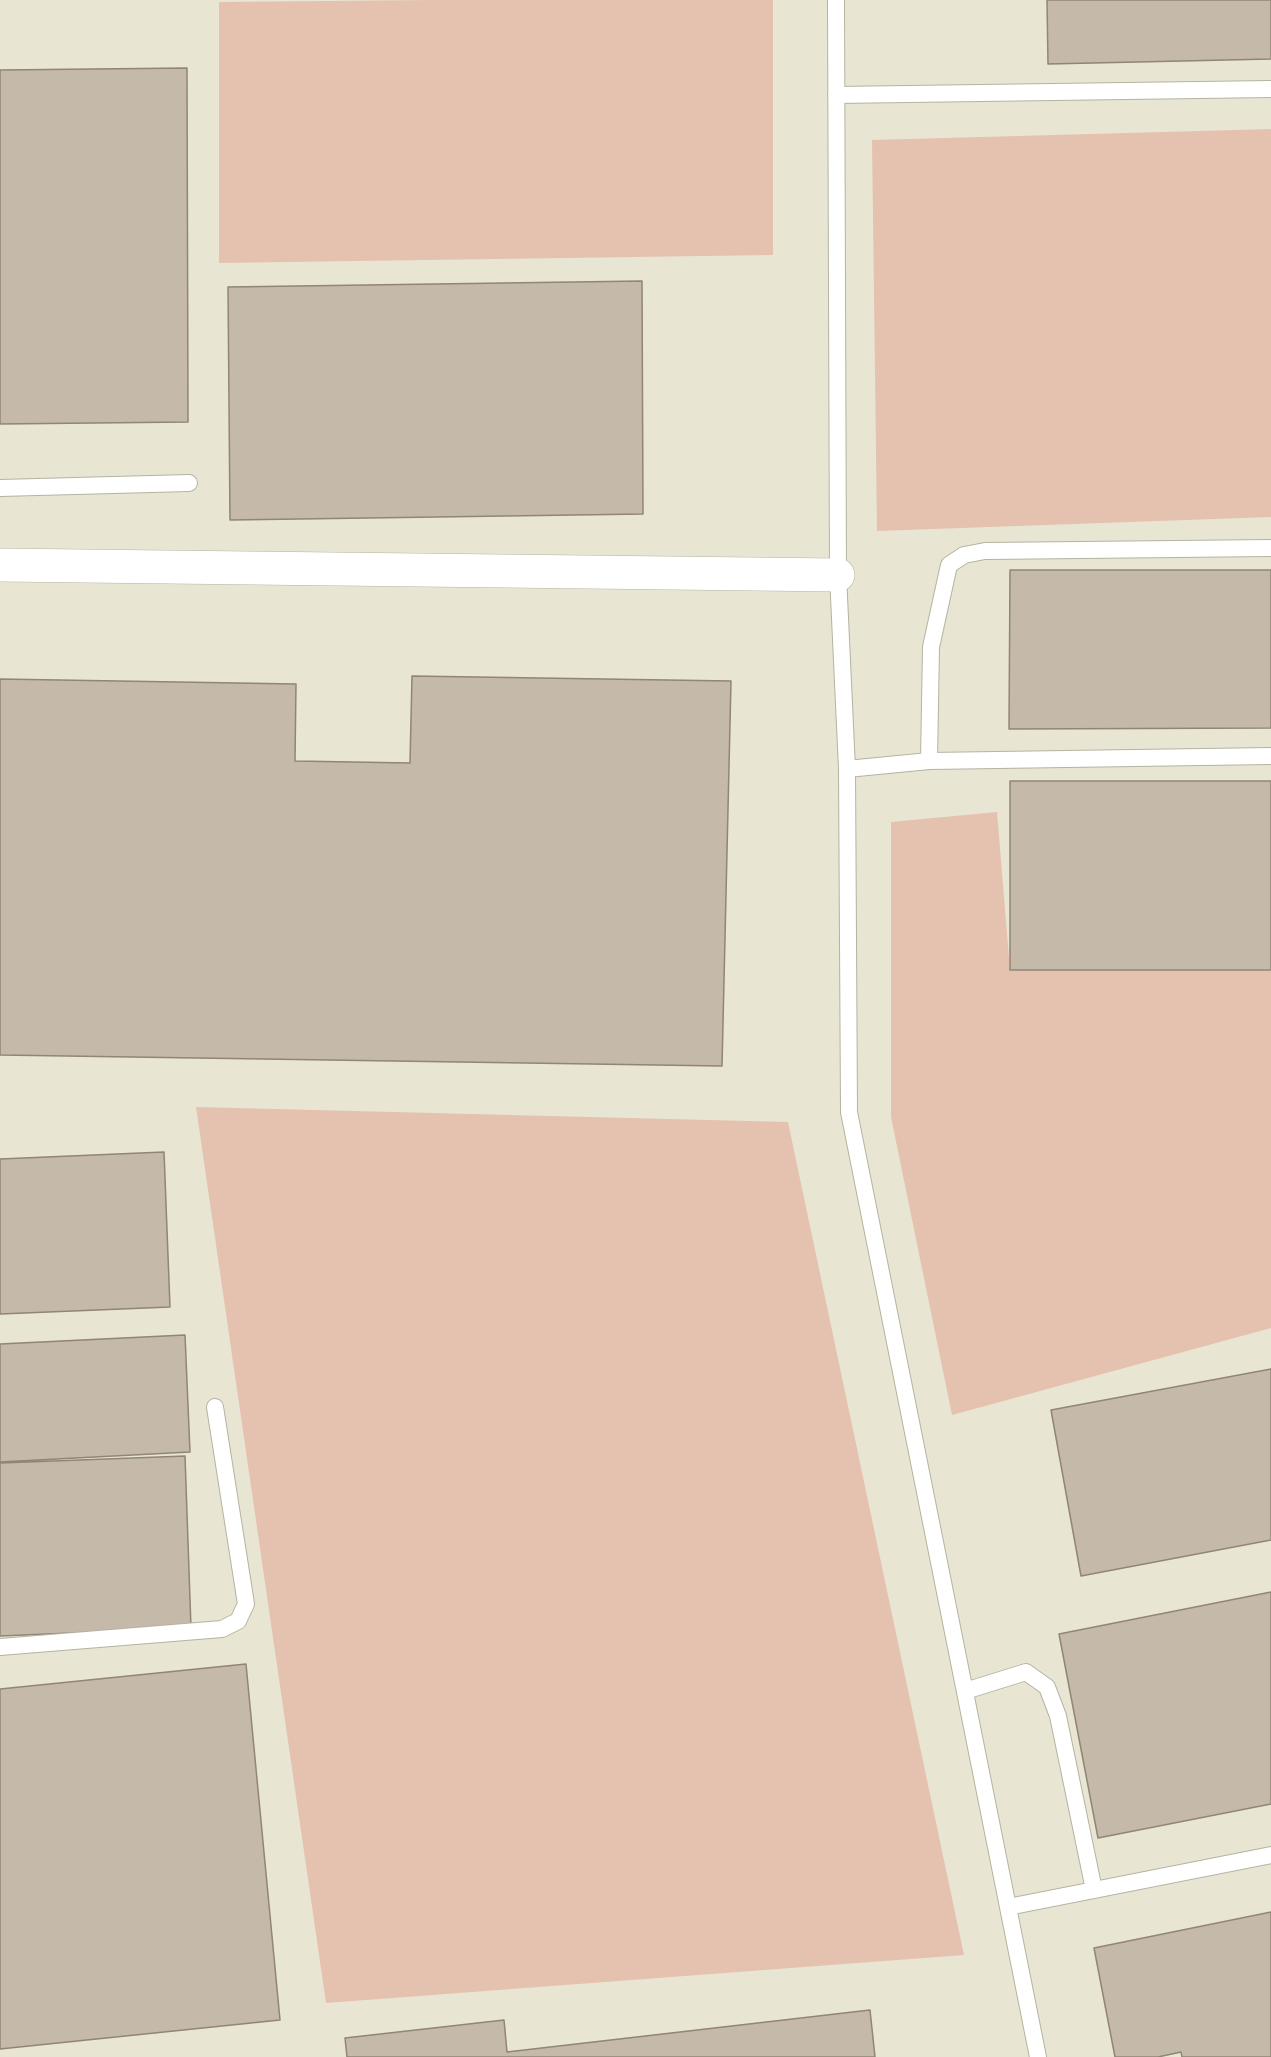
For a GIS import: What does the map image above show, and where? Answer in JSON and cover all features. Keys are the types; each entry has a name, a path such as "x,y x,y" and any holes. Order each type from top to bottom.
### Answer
{"street":[{"path":"0,565 838,574"}],"lane":[{"path":"836,0 838,574 847,769 849,1112 1038,2057"},
{"path":"836,95 1271,89"},
{"path":"0,488 189,483"},
{"path":"929,761 932,647 949,566 957,558 985,551 1271,548"},
{"path":"847,769 929,761 1271,756"},
{"path":"0,1647 222,1629 238,1621 246,1604 215,1407"},
{"path":"965,1691 1026,1672 1047,1687 1058,1716 1094,1890"},
{"path":"1008,1907 1271,1855"}],"shaded area":[{"path":"773,0 773,255 219,263 219,2"},
{"path":"1271,129 1271,517 877,531 872,140"},
{"path":"997,812 1010,970 1271,959 1271,1328 952,1415 891,1117 891,822"},
{"path":"196,1107 788,1122 964,1955 326,2003"}],"building":[{"path":"1047,0 1271,0 1271,59 1048,64"},
{"path":"187,68 188,422 0,424 0,70"},
{"path":"642,281 643,514 230,520 228,287"},
{"path":"1010,570 1271,570 1271,728 1009,729"},
{"path":"412,676 731,681 722,1066 0,1055 0,679 296,684 295,761 410,763"},
{"path":"1010,781 1271,781 1271,970 1010,970"},
{"path":"164,1152 170,1307 0,1314 0,1159"},
{"path":"185,1335 190,1452 0,1462 0,1344"},
{"path":"1271,1369 1271,1540 1081,1576 1051,1410"},
{"path":"185,1456 191,1628 0,1636 0,1463"},
{"path":"1271,1592 1271,1804 1098,1838 1059,1634"},
{"path":"246,1664 280,2020 0,2049 0,1689"},
{"path":"1271,1912 1271,2057 1182,2057 1181,2052 1158,2057 1115,2057 1094,1948"},
{"path":"870,2010 875,2057 347,2057 345,2038 504,2020 507,2052"}]}
